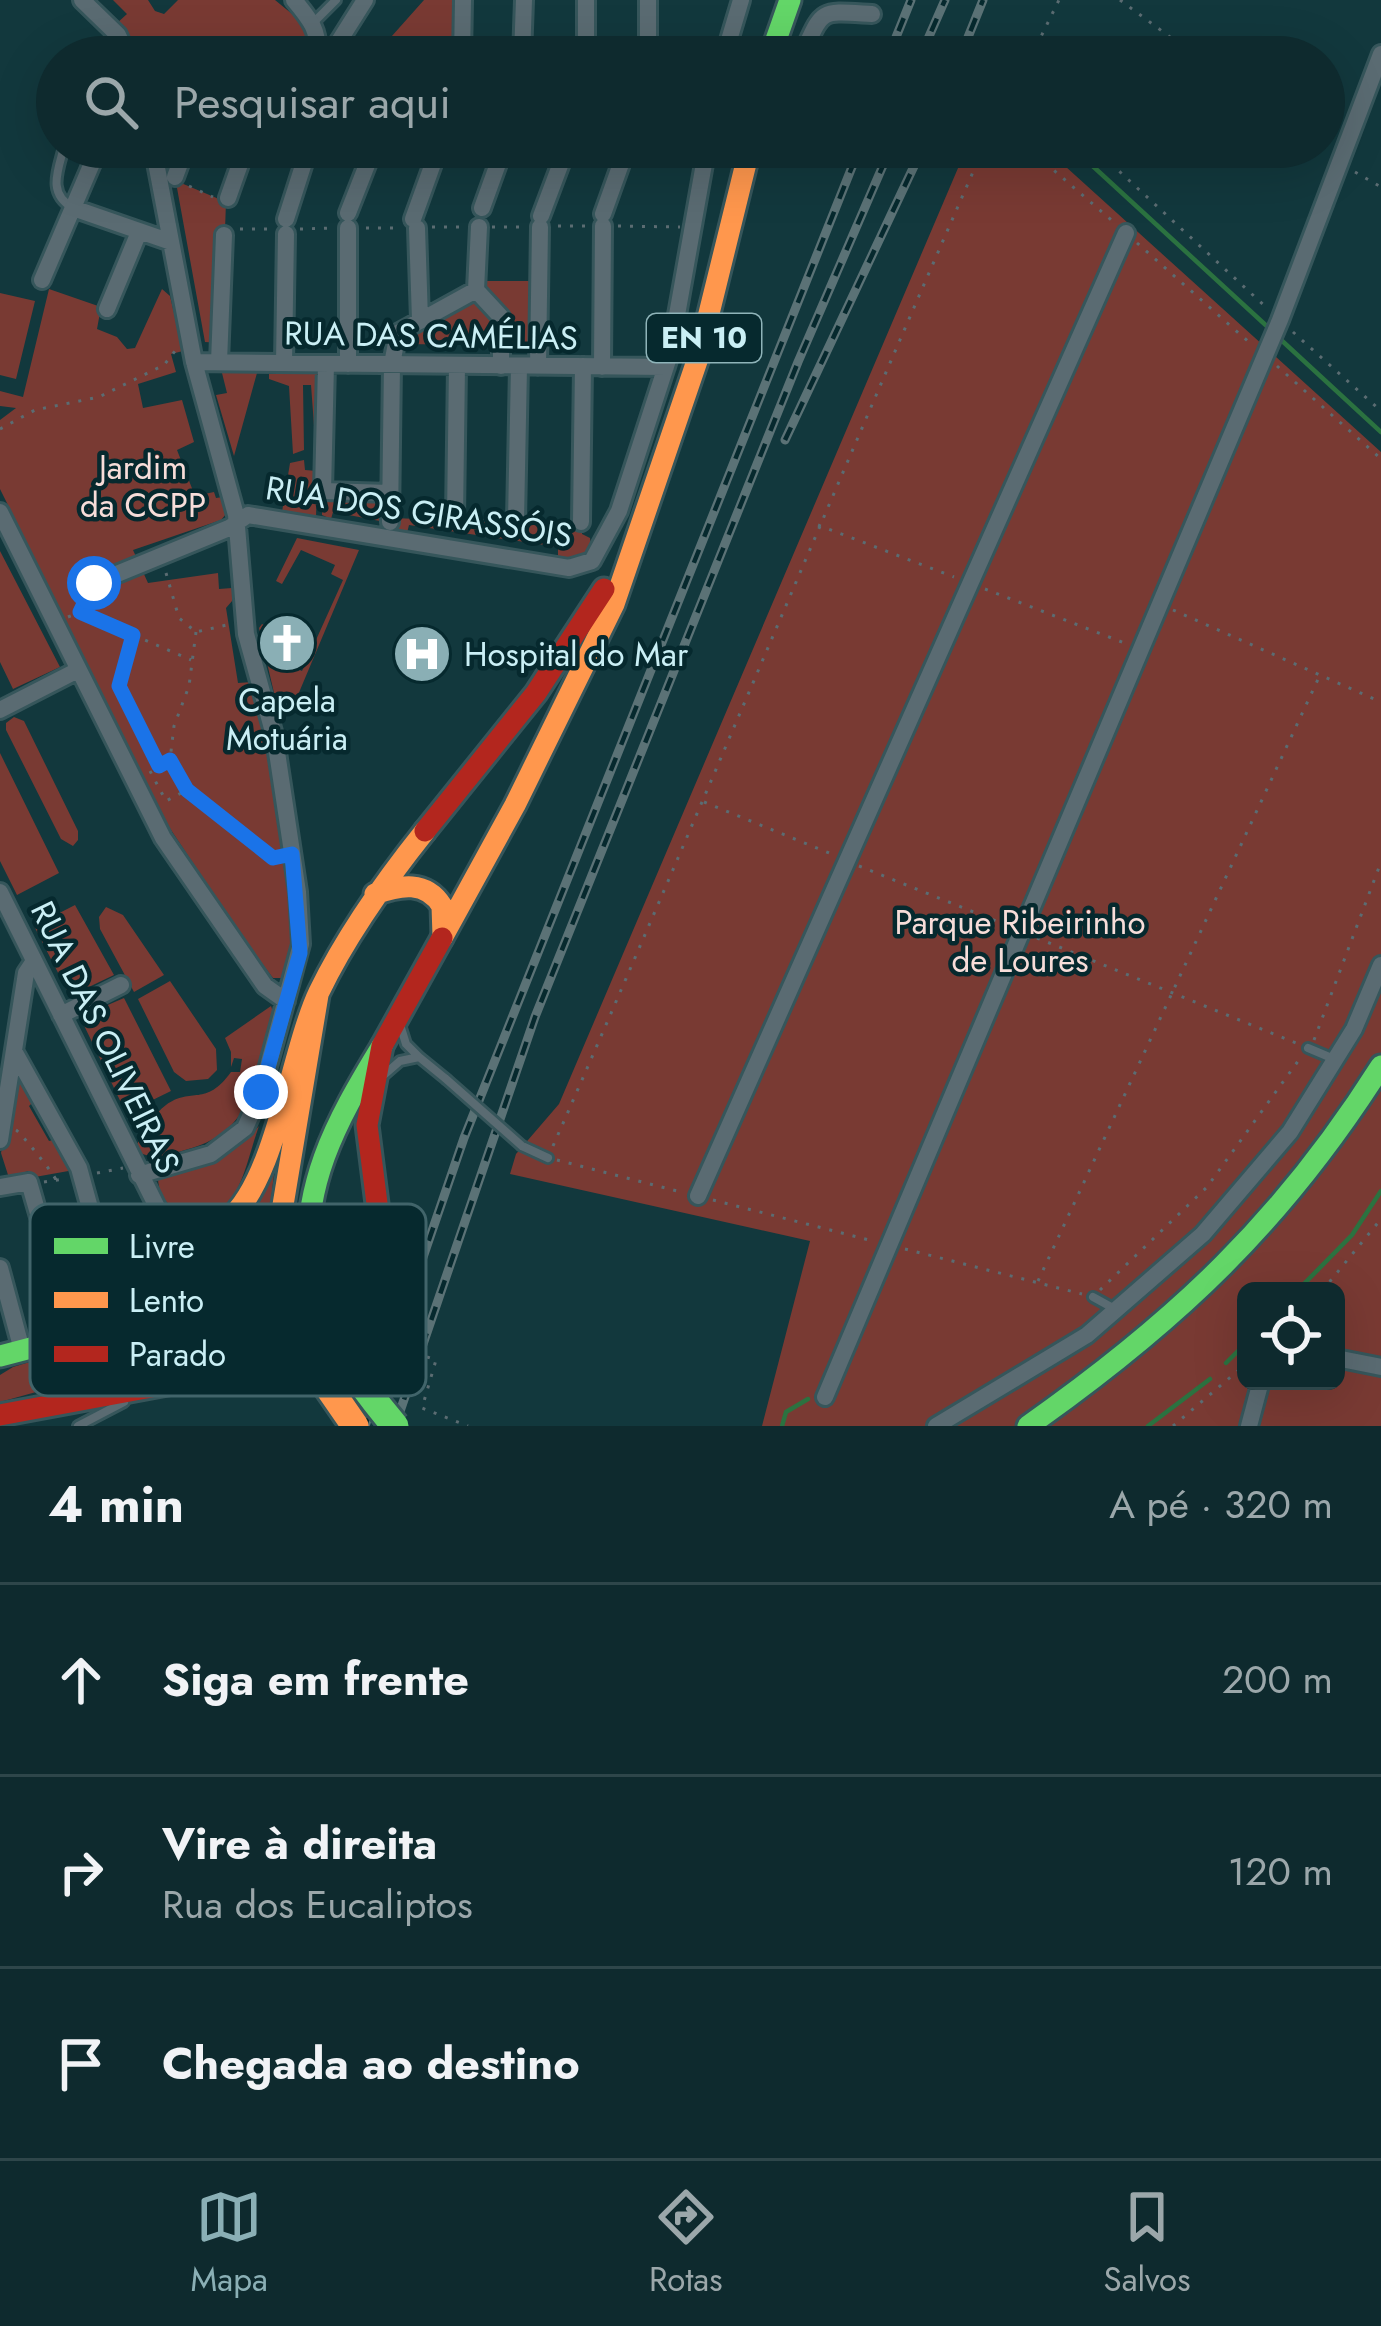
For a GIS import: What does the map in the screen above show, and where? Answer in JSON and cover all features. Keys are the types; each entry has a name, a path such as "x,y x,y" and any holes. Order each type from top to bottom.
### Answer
{"main road":[{"path":"772,36 775,0"},
{"path":"777,36 790,0"},
{"name":"EN 10","path":"310,1204 318,1167 355,1091 441,945 614,604 698,358 745,168"},
{"name":"EN 10","path":"248,1204 318,994 375,895 554,672 640,524"},
{"path":"375,895 398,884 417,884 434,894 445,926 441,945"},
{"name":"EN 10","path":"283,1204 318,994"},
{"name":"EN 10","path":"378,1204 368,1108 382,1046"},
{"path":"1028,1426 1113,1368 1232,1264 1323,1157 1381,1066"},
{"path":"1065,1426 1126,1384 1247,1276 1340,1166 1381,1103"},
{"path":"240,1204 253,1184"},
{"name":"EN 10","path":"0,1413 48,1396"},
{"name":"EN 10","path":"335,1396 356,1426"},
{"name":"EN 10","path":"370,1396 395,1426"}],"street":[{"path":"82,0 118,36"},
{"path":"294,0 314,22 317,36"},
{"path":"342,36 365,0"},
{"path":"462,36 463,0"},
{"path":"523,36 524,0"},
{"path":"586,0 586,36"},
{"path":"648,0 648,36"},
{"path":"730,36 741,0"},
{"path":"811,36 824,8 872,14"},
{"path":"1345,156 1381,54"},
{"path":"42,280 90,168"},
{"path":"137,1170 212,1154 245,1128 261,1092 301,944 275,739 245,621 237,520 194,362 157,168"},
{"path":"175,177 178,168"},
{"path":"225,199 238,168"},
{"path":"284,363 285,227 303,168"},
{"path":"348,364 348,221 367,168"},
{"path":"420,320 415,223 432,168"},
{"path":"497,168 480,218 476,290 501,317 519,366"},
{"path":"516,521 519,366 540,221 559,168"},
{"path":"581,522 603,220 620,168"},
{"name":"RUA DOS GIRASSÓIS","path":"237,520 248,515 389,541 454,546 582,567 596,557 614,524 666,367 703,168"},
{"path":"824,1397 1274,336 1340,168"},
{"path":"73,208 171,242"},
{"path":"107,309 139,232"},
{"path":"220,362 225,232"},
{"path":"698,1196 1126,233"},
{"path":"391,522 392,364 398,333 476,290"},
{"name":"RUA DAS CAMÉLIAS","path":"194,362 666,367"},
{"path":"326,364 323,490 390,493"},
{"path":"454,519 457,365"},
{"path":"0,512 163,838 265,986 286,1001"},
{"path":"94,583 229,528 237,520"},
{"path":"0,710 78,670"},
{"name":"RUA DAS OLIVEIRAS","path":"0,892 5,917 34,961 158,1204"},
{"path":"1,1133 26,973 34,961"},
{"path":"936,1426 1087,1335 1203,1234 1290,1132 1354,1029 1381,965"},
{"path":"61,1015 121,986"},
{"path":"14,1051 80,1172 89,1204"},
{"path":"0,1167 2,1187 30,1184 36,1204"},
{"path":"0,1268 11,1353"},
{"path":"1345,1360 1381,1367"},
{"path":"1249,1426 1259,1390"}],"lane":[{"path":"314,22 336,0"},
{"path":"59,168 54,186 62,202 73,208"},
{"path":"400,1014 406,1044 418,1057 522,1146 548,1158"},
{"path":"1308,1048 1335,1060"},
{"path":"368,1108 386,1072 400,1060 418,1057"},
{"path":"1093,1297 1119,1311"},
{"path":"77,1426 133,1396"}],"path":[{"path":"1041,36 1059,0"},
{"path":"1120,0 1169,36"},
{"path":"1345,166 1381,187"},
{"path":"975,168 548,1158 1093,1297 1208,1187 1318,1034 1381,862"},
{"path":"1052,168 1126,233 1381,411"},
{"path":"1114,168 1274,336 1381,459"},
{"path":"175,177 225,199"},
{"path":"225,232 285,227"},
{"path":"0,428 35,410 99,397 164,364 170,352"},
{"path":"161,556 179,618 196,632"},
{"path":"57,622 80,612 94,583"},
{"path":"1160,604 1381,702"},
{"path":"80,612 193,661"},
{"path":"196,632 245,621"},
{"path":"196,632 189,686 174,726 170,760 187,790 273,858 292,854"},
{"path":"133,635 119,686 159,766"},
{"path":"1037,1283 1320,675"},
{"path":"170,760 150,771 166,801 187,790"},
{"path":"704,802 1308,1048"},
{"path":"1,1133 21,1132 34,1156 56,1180"},
{"path":"30,1184 80,1172 137,1170"},
{"path":"1329,1282 1381,1219"},
{"path":"426,1357 436,1360 426,1393"},
{"path":"1173,1426 1237,1372"},
{"path":"425,1396 422,1408 468,1426"}],"green space":[{"path":"113,0 148,0 155,11 164,14 178,0 275,0 308,27 310,36 124,36 116,24 127,14"},
{"path":"424,0 460,0 459,36 392,36"},
{"name":"Parque Ribeirinho de Loures","path":"958,168 1067,168 1381,452 1381,1426 762,1426 810,1241 510,1174 516,1154 559,1104"},
{"path":"174,180 226,202 221,343 205,342"},
{"path":"484,281 537,281 534,352 507,351"},
{"name":"Jardim da CCPP","path":"49,289 101,307 97,329 117,337 127,349 135,348 162,289 170,296 183,351 171,354 176,372 138,384 143,408 182,400 194,442 177,450 195,496 214,492 216,498 223,497 226,514 221,520 133,550 148,583 218,573 219,589 232,588 232,601 226,608 238,683 252,682 267,739 291,889 294,953 284,978 273,978 246,943 165,821 0,489 0,420 16,408 0,406 0,391 23,397"},
{"path":"0,293 35,301 16,379 0,375"},
{"path":"475,293 498,318 497,345 397,344 399,335"},
{"path":"222,373 257,373 234,456 216,395 227,393"},
{"path":"317,373 315,439 311,385 303,385 304,450 293,454 289,386 269,379 269,374"},
{"path":"304,460 305,470 317,471 316,519 282,512 290,463"},
{"path":"322,497 392,499 394,518 582,526 591,547 575,561 558,559 558,547 409,525 407,533 384,529 380,521 333,512 331,519 322,515"},
{"path":"297,538 359,550 295,702 274,693 259,628 262,624 272,629 267,641 291,655 286,664 302,671 343,580 331,574 335,565 301,550 282,584 276,581"},
{"path":"0,551 60,667 13,689 0,662"},
{"path":"14,717 24,721 78,831 73,846 61,839 6,730 6,723"},
{"path":"0,753 59,873 17,895 0,861"},
{"path":"75,905 114,975 70,996 34,926"},
{"path":"106,907 123,915 164,975 134,992 100,929 99,917"},
{"path":"170,981 216,1049 217,1070 208,1079 186,1081 174,1072 138,999"},
{"path":"124,998 171,1091 126,1113 80,1017"},
{"path":"271,1006 274,1015 256,1080 239,1116 208,1142 162,1156 139,1152 137,1144 166,1105 214,1090 231,1072 240,1072 242,1059 234,1058 231,1067 225,1038"},
{"path":"16,1075 34,1101 29,1106 49,1141 57,1139 74,1170 35,1177 28,1171 9,1178 1,1153"},
{"path":"259,1126 227,1204 169,1204 164,1198 158,1180 162,1176 203,1164"},
{"path":"279,1131 271,1204 255,1204"},
{"path":"30,1362 30,1394 0,1402 0,1375"}],"waterway":[{"path":"1095,168 1271,330"},
{"path":"1279,338 1381,432"},
{"path":"1306,1282 1352,1235 1381,1191"},
{"path":"1226,1363 1237,1352"},
{"path":"1148,1426 1210,1379"},
{"path":"782,1426 786,1412 808,1399"}],"railway":[{"path":"896,36 911,0"},
{"path":"929,36 945,0"},
{"path":"968,36 983,0"},
{"path":"426,1249 464,1138 852,168"},
{"path":"426,1335 535,1017 798,362 882,168"},
{"path":"785,440 913,168"},
{"path":"365,1426 375,1396"},
{"path":"395,1426 405,1396"}],"traffic: fast":[{"path":"777,36 790,0"},
{"path":"312,1204 324,1157 382,1046"},
{"path":"1028,1426 1132,1347 1224,1265 1305,1173 1381,1066"},
{"path":"0,1356 30,1348"},
{"path":"371,1396 395,1426"}],"traffic: slow":[{"path":"442,938 515,805 614,604 698,358 745,168"},
{"path":"242,1204 270,1147 319,992 367,909 425,831"},
{"path":"375,894 403,887 428,892 442,906 443,936"},
{"path":"283,1204 318,995"},
{"path":"334,1396 355,1426"}],"traffic: jam":[{"path":"425,831 536,693 604,589"},
{"path":"377,1204 367,1125 382,1046 442,938"},
{"path":"0,1415 102,1396"}],"place":[{"name":"Capela Motuária","path":"287,643"},
{"name":"Hospital do Mar","path":"422,654"}],"route":[{"path":"94,583 80,612 133,635 119,686 159,766 170,760 187,790 273,858 292,854 300,953 261,1092"}]}
